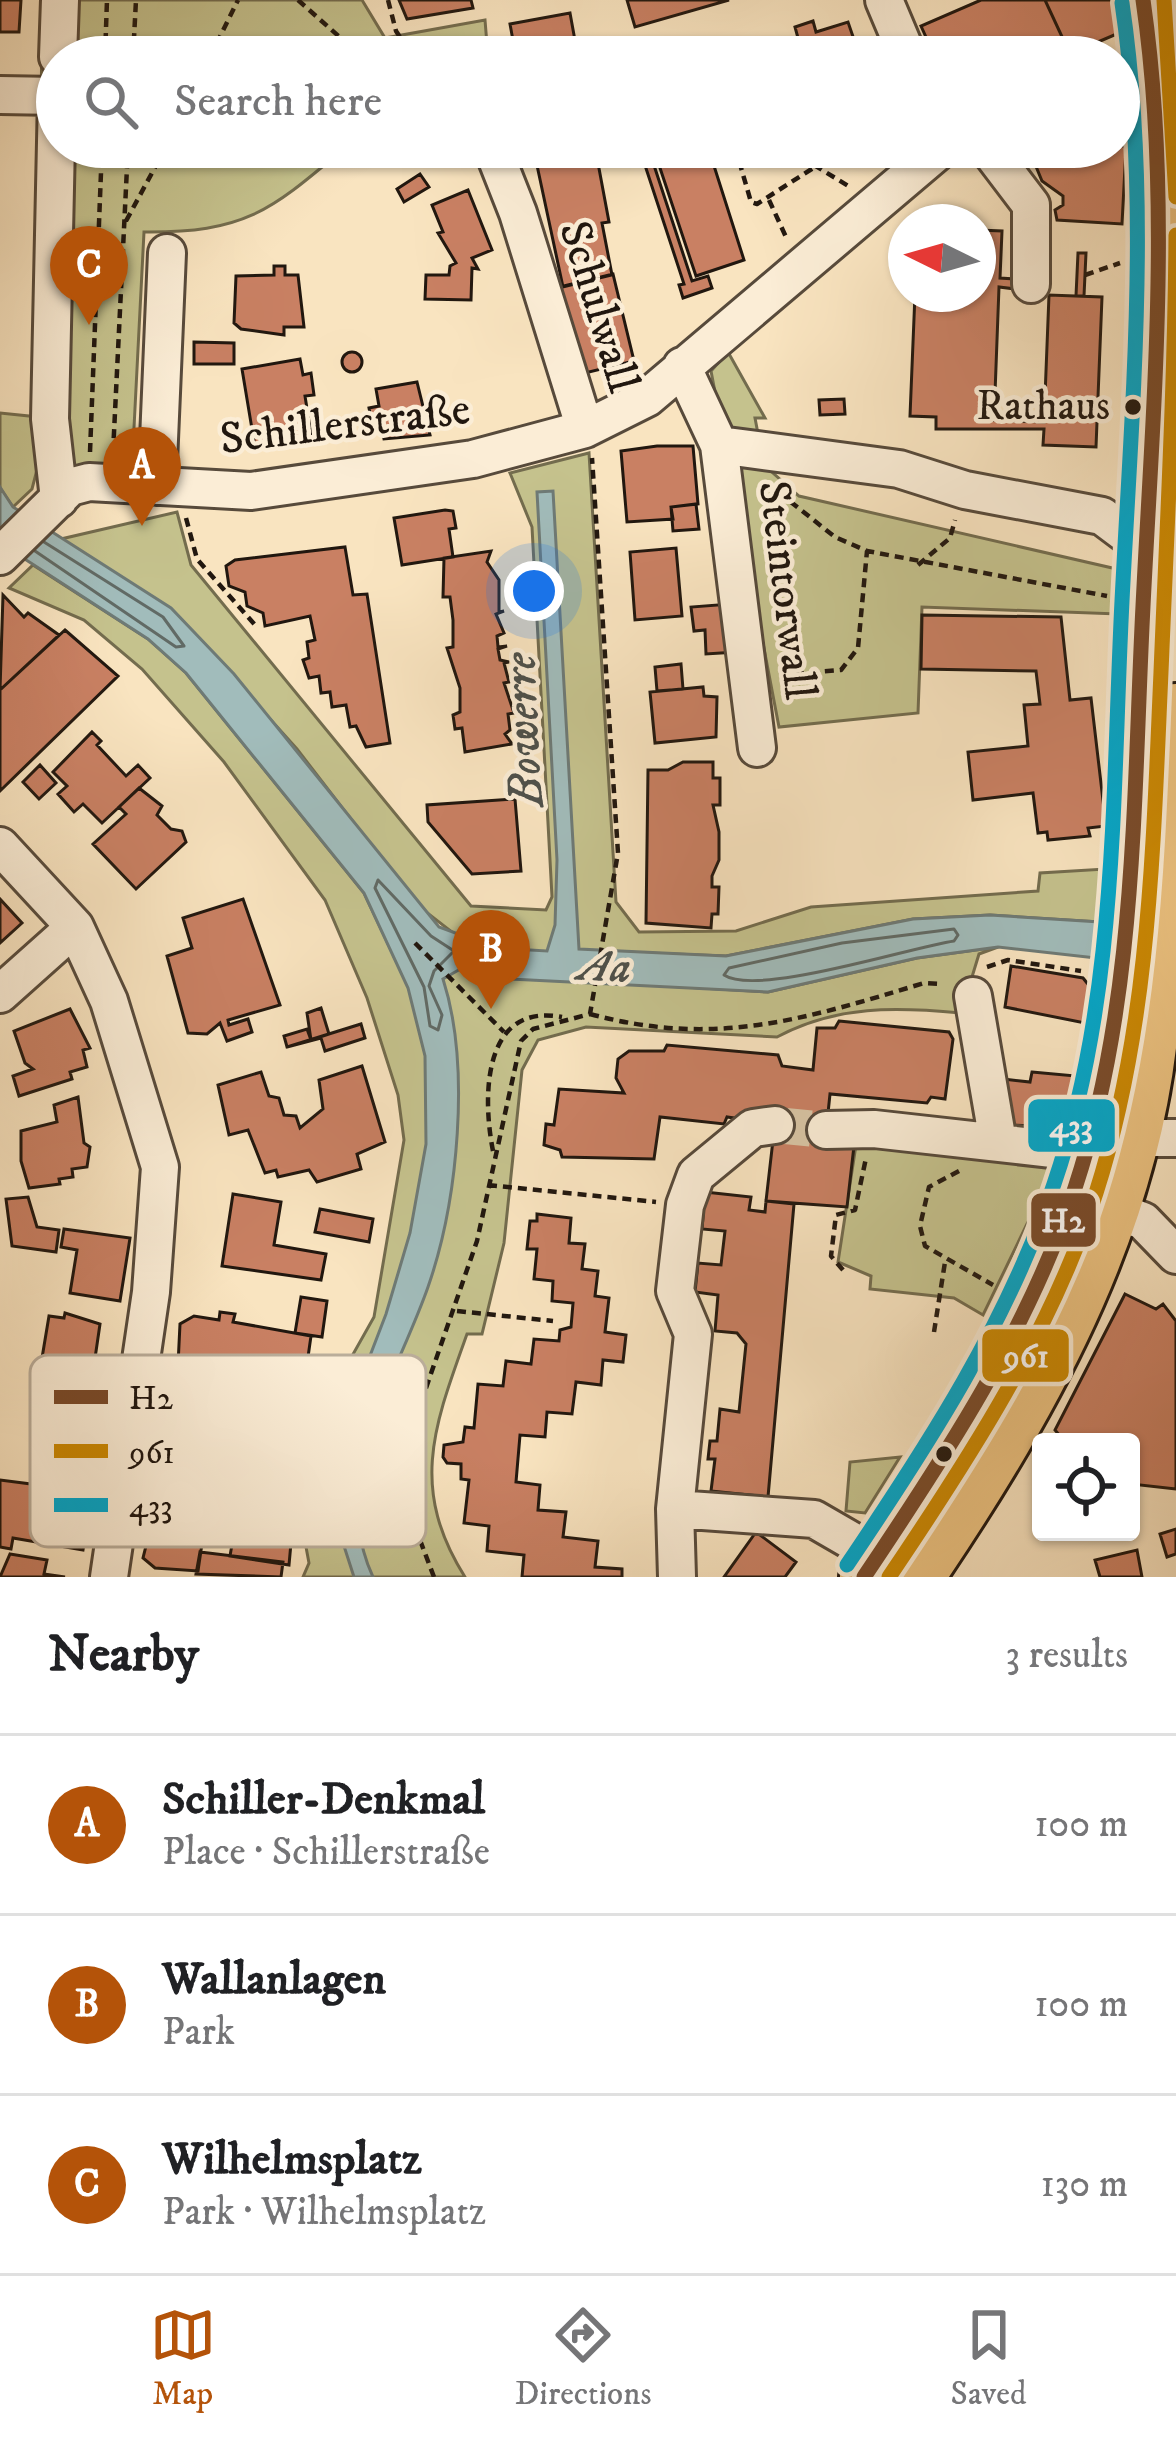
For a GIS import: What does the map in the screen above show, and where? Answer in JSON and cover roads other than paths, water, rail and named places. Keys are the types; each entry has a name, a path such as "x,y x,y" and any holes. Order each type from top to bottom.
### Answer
{"main road":[{"path":"887,1570 1010,1440 1156,1138 1138,984 1161,551 1150,101 1143,0"},
{"path":"1145,901 1171,842 1176,708"},
{"path":"887,1570 1087,1153 1138,984"},
{"path":"1019,1297 1049,1294 1062,1299 1060,1343"}],"street":[{"path":"59,36 60,0"},
{"path":"884,0 899,36"},
{"path":"0,95 36,96"},
{"path":"0,556 87,488 50,419 55,168"},
{"name":"Schulwall","path":"500,168 585,429"},
{"name":"Schillerstraße","path":"87,488 251,490 453,462 585,429 647,398 919,168"},
{"path":"1003,168 1031,205 1031,284"},
{"path":"167,253 168,488"},
{"name":"Steintorwall","path":"682,366 719,445 758,748"},
{"path":"719,445 899,470 964,490 1102,516 1161,551"},
{"path":"0,846 74,927 109,1001 163,1187 140,1355"},
{"path":"0,994 74,927"},
{"path":"973,996 998,1142"},
{"path":"677,1577 675,1509 693,1334 675,1291 685,1205 696,1175 754,1128 775,1125"},
{"path":"826,1130 874,1130 1087,1153"},
{"path":"1117,1211 1143,1221 1176,1255"},
{"path":"675,1509 814,1519 887,1570"},
{"path":"110,1577 114,1547"}],"water":[{"name":"Aa","path":"0,487 13,507 171,608 234,674 439,927 496,948 547,951 555,925 557,860 537,492 553,491 579,949 726,956 913,919 990,915 1100,922 1176,936 1176,967 998,947 917,958 768,992 510,979 462,968 443,979 452,1014 458,1092 453,1175 438,1253 400,1355 370,1355 410,1233 426,1144 425,1056 408,988 364,893 186,673 148,639 0,543"},
{"path":"344,1547 363,1547 373,1577 354,1577"}],"tunnel":[{"path":"775,1125 826,1130"}],"place":[{"name":"Wilhelmsplatz","path":"89,325"},
{"name":"Rathaus","path":"1133,407"},
{"name":"Schiller-Denkmal","path":"142,526"},
{"name":"Wallanlagen","path":"491,1009"}],"water label":[{"name":"Bowerre","path":"524,730"}]}
